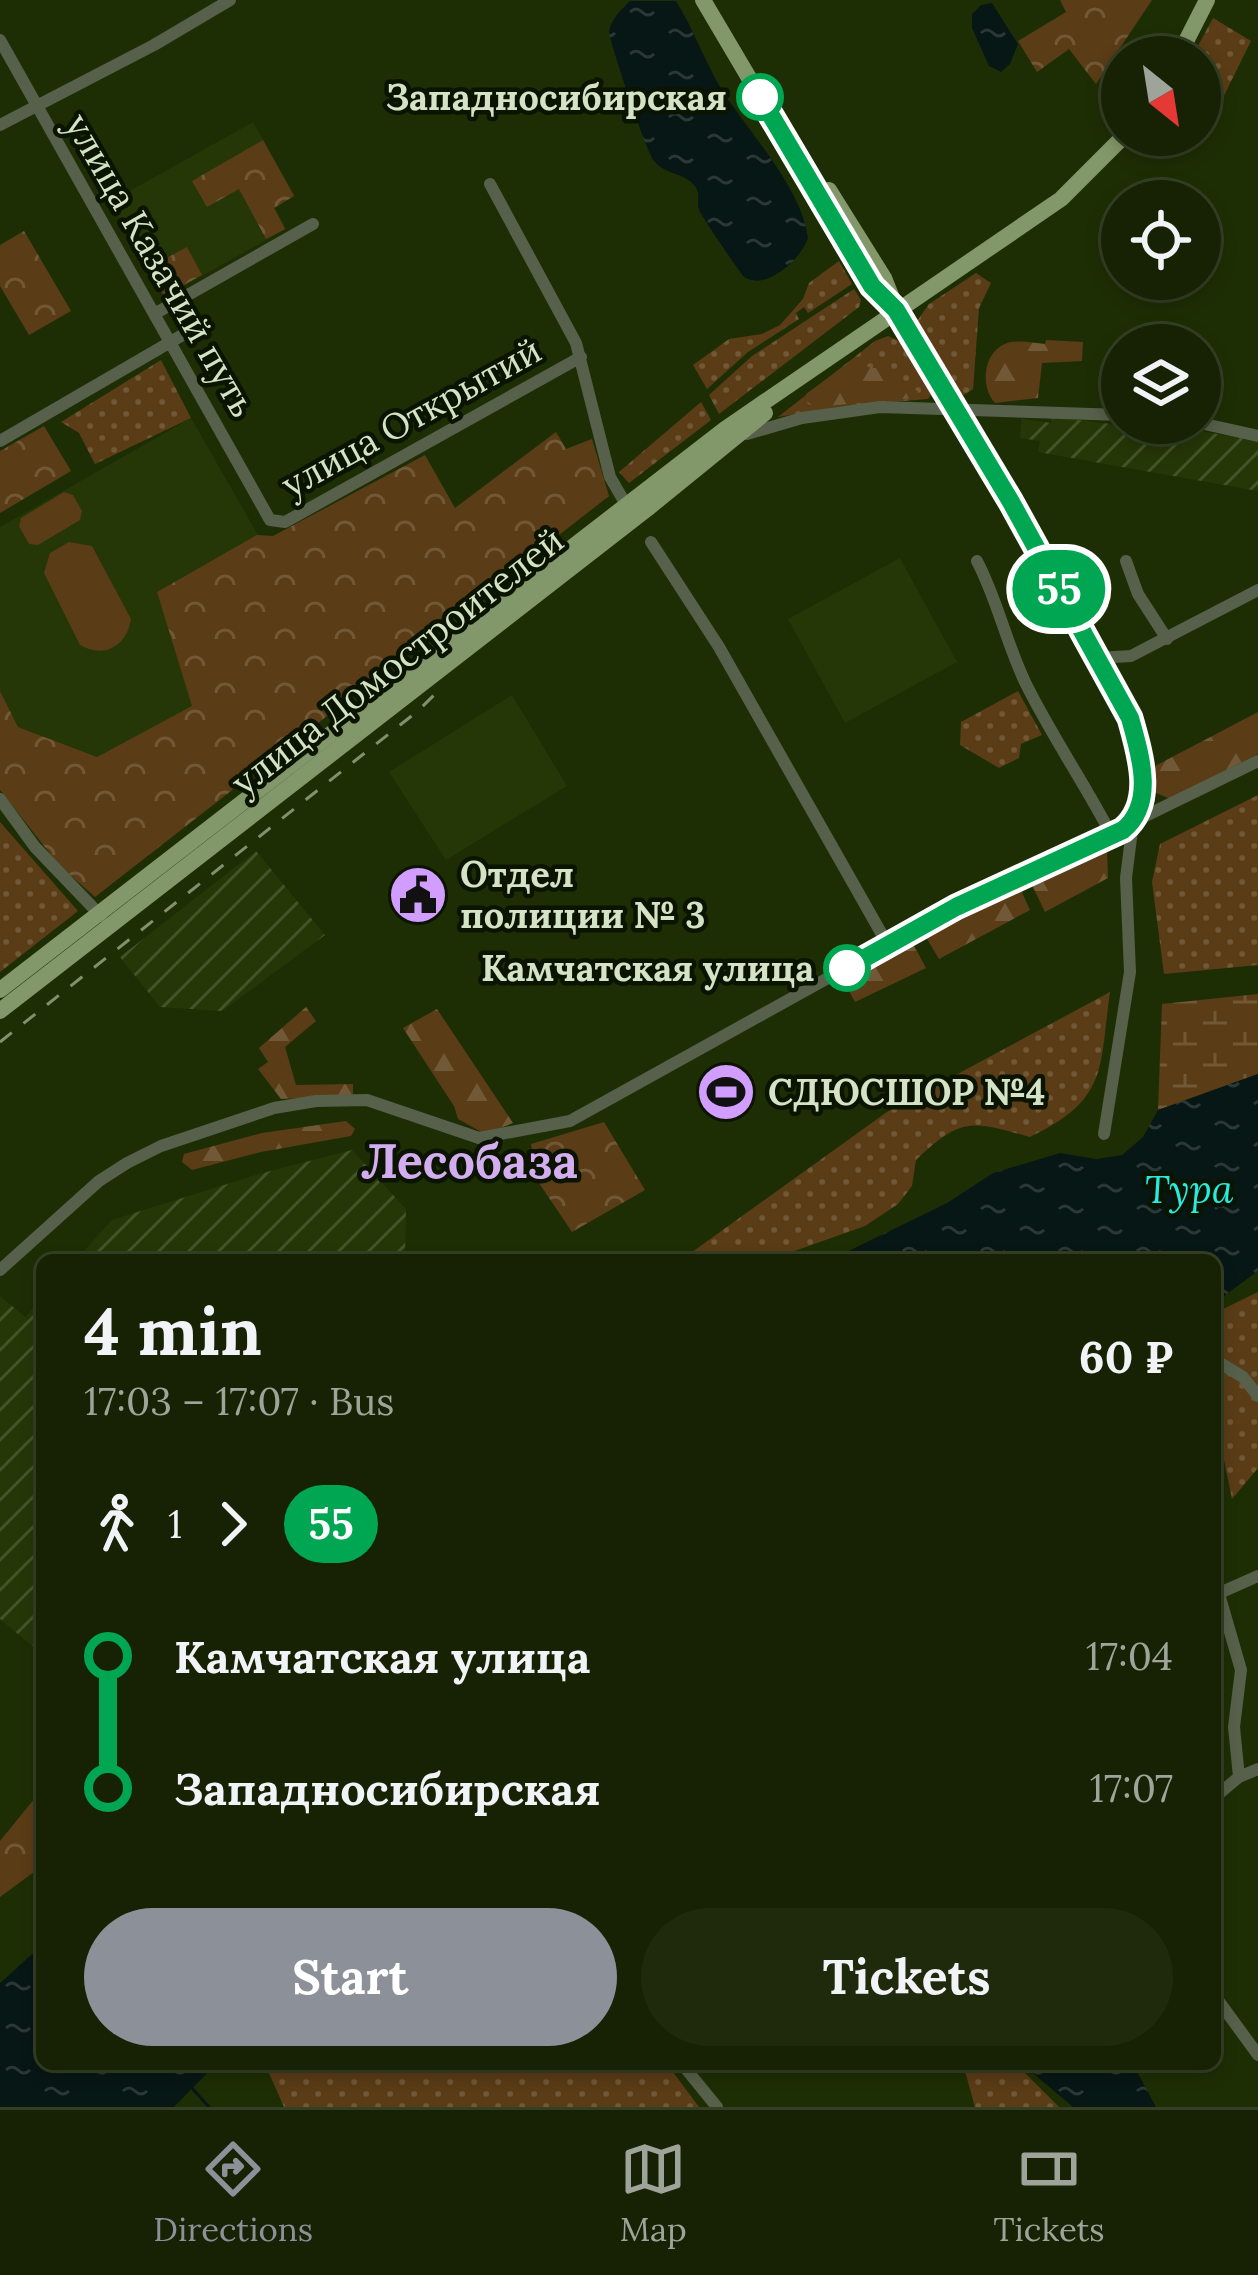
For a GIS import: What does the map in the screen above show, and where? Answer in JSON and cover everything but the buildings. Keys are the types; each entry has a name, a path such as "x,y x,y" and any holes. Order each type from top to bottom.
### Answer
{"main road":[{"path":"703,0 872,286 896,310"},
{"path":"715,0 884,278 896,310"},
{"path":"1189,36 1207,0"},
{"name":"улица Домостроителей","path":"631,512 725,429 1061,200 1104,156"},
{"name":"улица Домостроителей","path":"0,1011 104,920 631,512 735,440 830,358"},
{"name":"улица Домостроителей","path":"0,990 104,920"}],"street":[{"path":"0,124 230,0"},
{"name":"улица Казачий путь","path":"0,40 270,520"},
{"path":"490,184 580,358 610,477 631,512"},
{"path":"156,313 313,224"},
{"path":"896,310 1098,658 1130,718 1141,757 1143,791 1133,822 1126,878 1130,972 1104,1134"},
{"path":"0,441 187,333"},
{"name":"улица Открытий","path":"270,520 285,522 580,358"},
{"path":"735,440 765,426 880,407 1101,414"},
{"path":"1221,428 1258,436"},
{"path":"651,542 730,666 888,945"},
{"path":"977,561 1027,685 1112,836"},
{"path":"1126,561 1138,594 1167,639"},
{"path":"1098,658 1131,656 1258,590"},
{"path":"0,1270 99,1181 128,1162 274,1108 367,1100 478,1138 578,1117 956,907 1112,836 1258,761"},
{"path":"0,799 35,848 104,920"},
{"path":"1221,1364 1243,1377 1258,1396"},
{"path":"1221,1593 1258,1576"},
{"path":"1221,1604 1233,1630 1241,1670 1234,1727 1239,1777"},
{"path":"1221,1792 1258,1768"},
{"path":"1221,2004 1258,2055"},
{"path":"687,2070 717,2107"}],"shaded area":[{"path":"253,122 295,196 275,208 286,229 164,297 110,202"},
{"path":"1053,417 1101,423 1101,444 1221,444 1221,435 1258,441 1258,491 1038,452 1040,441 1020,438 1022,419 1051,423"},
{"path":"191,418 258,535 157,592 193,706 97,757 18,727 0,691 0,527"},
{"path":"900,558 957,662 845,723 788,619"},
{"path":"512,695 567,786 446,860 389,772"},
{"path":"256,851 325,935 222,1011 160,1007 120,957"},
{"path":"352,1150 406,1209 405,1254 81,1254 112,1220"},
{"path":"0,1296 25,1317 36,1305 36,1649 0,1619"}],"green space":[{"path":"1060,0 1152,0 1128,36 1101,36 1101,76 1096,84 1069,49 1037,72 1018,41 1066,12"},
{"path":"1213,18 1251,41 1221,102 1221,36 1203,36"},
{"path":"263,140 294,196 274,208 285,229 266,239 239,189 207,207 192,181"},
{"path":"24,231 71,311 29,335 0,286 0,245"},
{"path":"187,247 202,275 164,296 143,260 156,253 161,261"},
{"path":"839,261 852,284 808,313 804,307 796,313 799,319 748,352 707,389 693,365 729,339 762,334 780,325 803,299 809,283"},
{"path":"976,273 991,283 979,308 973,389 964,395 934,362 917,321 929,304"},
{"path":"854,289 861,300 859,307 719,414 709,395 752,356"},
{"path":"888,336 907,345 934,390 928,399 778,417 875,341"},
{"path":"1046,340 1083,342 1082,361 1042,363 1038,398 995,403 986,380 992,355 1009,343 1045,344"},
{"path":"161,360 191,418 95,464 79,433 61,422"},
{"path":"847,364 882,369 892,383 918,391 915,398 815,407 805,400 806,394"},
{"path":"701,402 711,420 629,483 619,472"},
{"path":"44,426 71,471 0,513 0,451"},
{"path":"556,432 566,449 592,439 609,496 95,897 59,865 0,790 0,691 18,727 97,757 192,706 157,592 257,535 273,536 425,455 455,508"},
{"path":"64,492 73,495 82,511 80,520 38,545 29,544 19,526 21,518"},
{"path":"69,542 92,546 131,619 125,636 106,650 80,645 44,573 50,553"},
{"path":"1018,691 1042,735 1021,744 1019,758 999,768 960,745 961,722"},
{"path":"1258,712 1258,754 1170,799 1152,791 1155,766"},
{"path":"1258,795 1258,965 1164,974 1152,882 1160,844"},
{"path":"0,822 78,911 0,972"},
{"path":"1107,848 1108,878 1045,912 1031,883"},
{"path":"1019,886 1030,910 939,959 923,932"},
{"path":"911,940 926,968 855,1002 843,980"},
{"path":"1110,992 1096,1079 1087,1095 1056,1123 1030,1137 981,1126 957,1129 916,1160 912,1186 898,1204 865,1226 786,1254 689,1254 887,1112"},
{"path":"1258,994 1258,1074 1158,1110 1162,1004"},
{"path":"306,1007 316,1021 285,1047 296,1085 353,1084 353,1095 281,1099 258,1069 268,1062 259,1048"},
{"path":"437,1009 513,1123 485,1134 458,1119 403,1028"},
{"path":"346,1121 355,1129 351,1136 192,1170 182,1162 184,1154 262,1133"},
{"path":"604,1122 645,1190 572,1232 537,1180 531,1144"},
{"path":"1258,1292 1258,1468 1232,1499 1221,1445 1221,1310"},
{"path":"35,1798 36,1870 0,1897 0,1841"},
{"path":"268,2070 671,2070 699,2107 284,2107"},
{"path":"965,2070 1022,2070 1059,2107 975,2107"}],"water":[{"path":"630,1 676,1 719,85 795,198 808,238 791,263 772,277 744,277 701,214 696,187 658,165 650,154 609,31"},
{"path":"992,3 1018,44 1001,72 989,66 972,28 972,14"},
{"name":"Тура","path":"1258,1074 1258,1271 1224,1296 1221,1254 842,1254 947,1203 993,1173 1060,1153 1096,1159 1122,1155 1143,1137 1158,1110"},
{"path":"36,1950 36,2070 210,2070 174,2107 0,2107 0,1983"},
{"path":"1029,2070 1136,2070 1156,2107 1073,2107"}],"waterway":[{"path":"192,2088 209,2107"}],"railway":[{"path":"0,1042 438,691"}],"bus line":[{"name":"55","path":"760,97 872,286 896,310 1011,502 1130,718 1141,757 1140,806 1123,830 956,907 847,968"}],"place":[{"name":"Западносибирская","path":"760,97"},
{"name":"Отдел полиции № 3","path":"418,895"},
{"name":"Камчатская улица","path":"847,968"},
{"name":"СДЮСШОР №4","path":"726,1092"}],"district":[{"name":"Лесобаза","path":"469,1161"}]}
